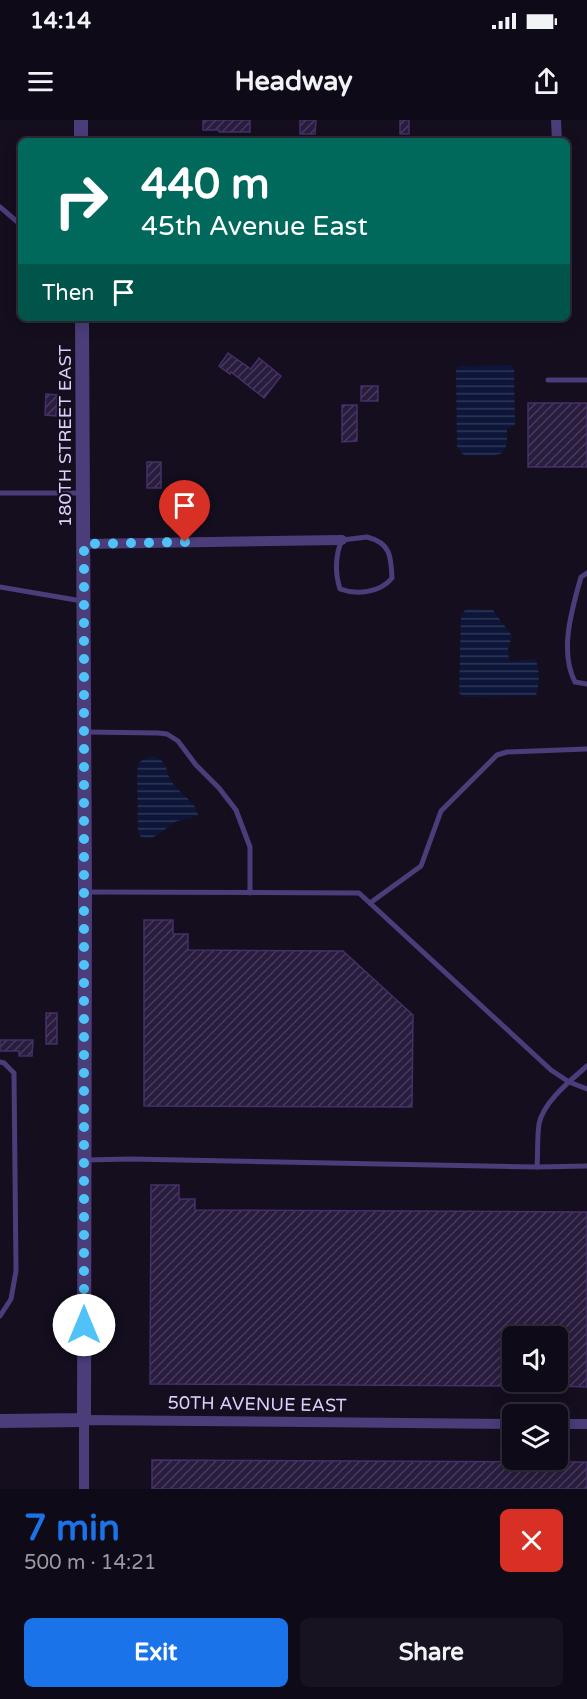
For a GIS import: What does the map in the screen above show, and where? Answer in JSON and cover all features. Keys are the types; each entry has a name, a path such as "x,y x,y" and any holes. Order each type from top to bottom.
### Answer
{"street":[{"path":"81,120 81,138"},
{"path":"556,120 557,138"},
{"name":"180TH STREET EAST","path":"82,321 85,892 84,1489"},
{"path":"84,544 342,540"},
{"name":"50TH AVENUE EAST","path":"0,1421 502,1424"},
{"path":"568,1424 587,1424"}],"lane":[{"path":"0,207 18,222"},
{"path":"548,381 587,380"},
{"path":"0,493 84,493"},
{"path":"367,537 378,540 386,547 392,578 389,582 380,588 352,594 340,589 336,563 342,540 367,537"},
{"path":"587,573 581,577 578,586 567,647 570,673 575,682 587,684"},
{"path":"0,587 84,601"},
{"path":"84,732 158,733 173,737 178,741 236,810 250,847 250,893"},
{"path":"370,903 421,866 441,811 497,755 507,752 587,749"},
{"path":"85,892 359,893 551,1070 569,1082 587,1089"},
{"path":"0,1062 14,1073 16,1271 11,1299 0,1316"},
{"path":"537,1167 539,1125 542,1116 546,1108 569,1082 587,1066"},
{"path":"84,1160 587,1166"}],"water":[{"path":"511,365 514,369 515,425 507,429 504,451 490,456 465,455 457,446 456,370 459,366"},
{"path":"465,610 493,610 512,636 508,649 509,660 535,659 539,677 536,695 465,697 459,693 461,616"},
{"path":"154,756 165,764 172,782 191,802 198,815 175,822 158,835 147,838 141,837 138,833 137,773 138,763"}],"building":[{"path":"203,120 250,120 250,132 203,130"},
{"path":"300,120 316,120 315,134 300,134"},
{"path":"400,120 409,120 409,134 400,134"},
{"path":"228,353 251,369 259,358 281,376 264,398 231,372 230,374 219,366"},
{"path":"361,386 378,386 378,401 361,401"},
{"path":"46,394 57,395 56,416 45,415"},
{"path":"528,403 587,403 587,467 528,467"},
{"path":"342,405 357,405 357,441 342,442"},
{"path":"147,462 161,462 161,488 147,488"},
{"path":"144,920 173,920 173,934 188,934 188,950 343,951 413,1015 412,1107 144,1106"},
{"path":"46,1013 57,1013 57,1044 46,1044"},
{"path":"0,1040 33,1040 32,1056 19,1056 19,1051 0,1051"},
{"path":"151,1185 179,1185 179,1199 195,1199 195,1210 587,1212 587,1387 568,1386 568,1326 502,1326 502,1386 150,1384"},
{"path":"152,1460 502,1462 502,1470 568,1470 568,1462 587,1462 587,1489 152,1489"}],"route":[{"path":"84,1325 84,544 185,542"}]}
